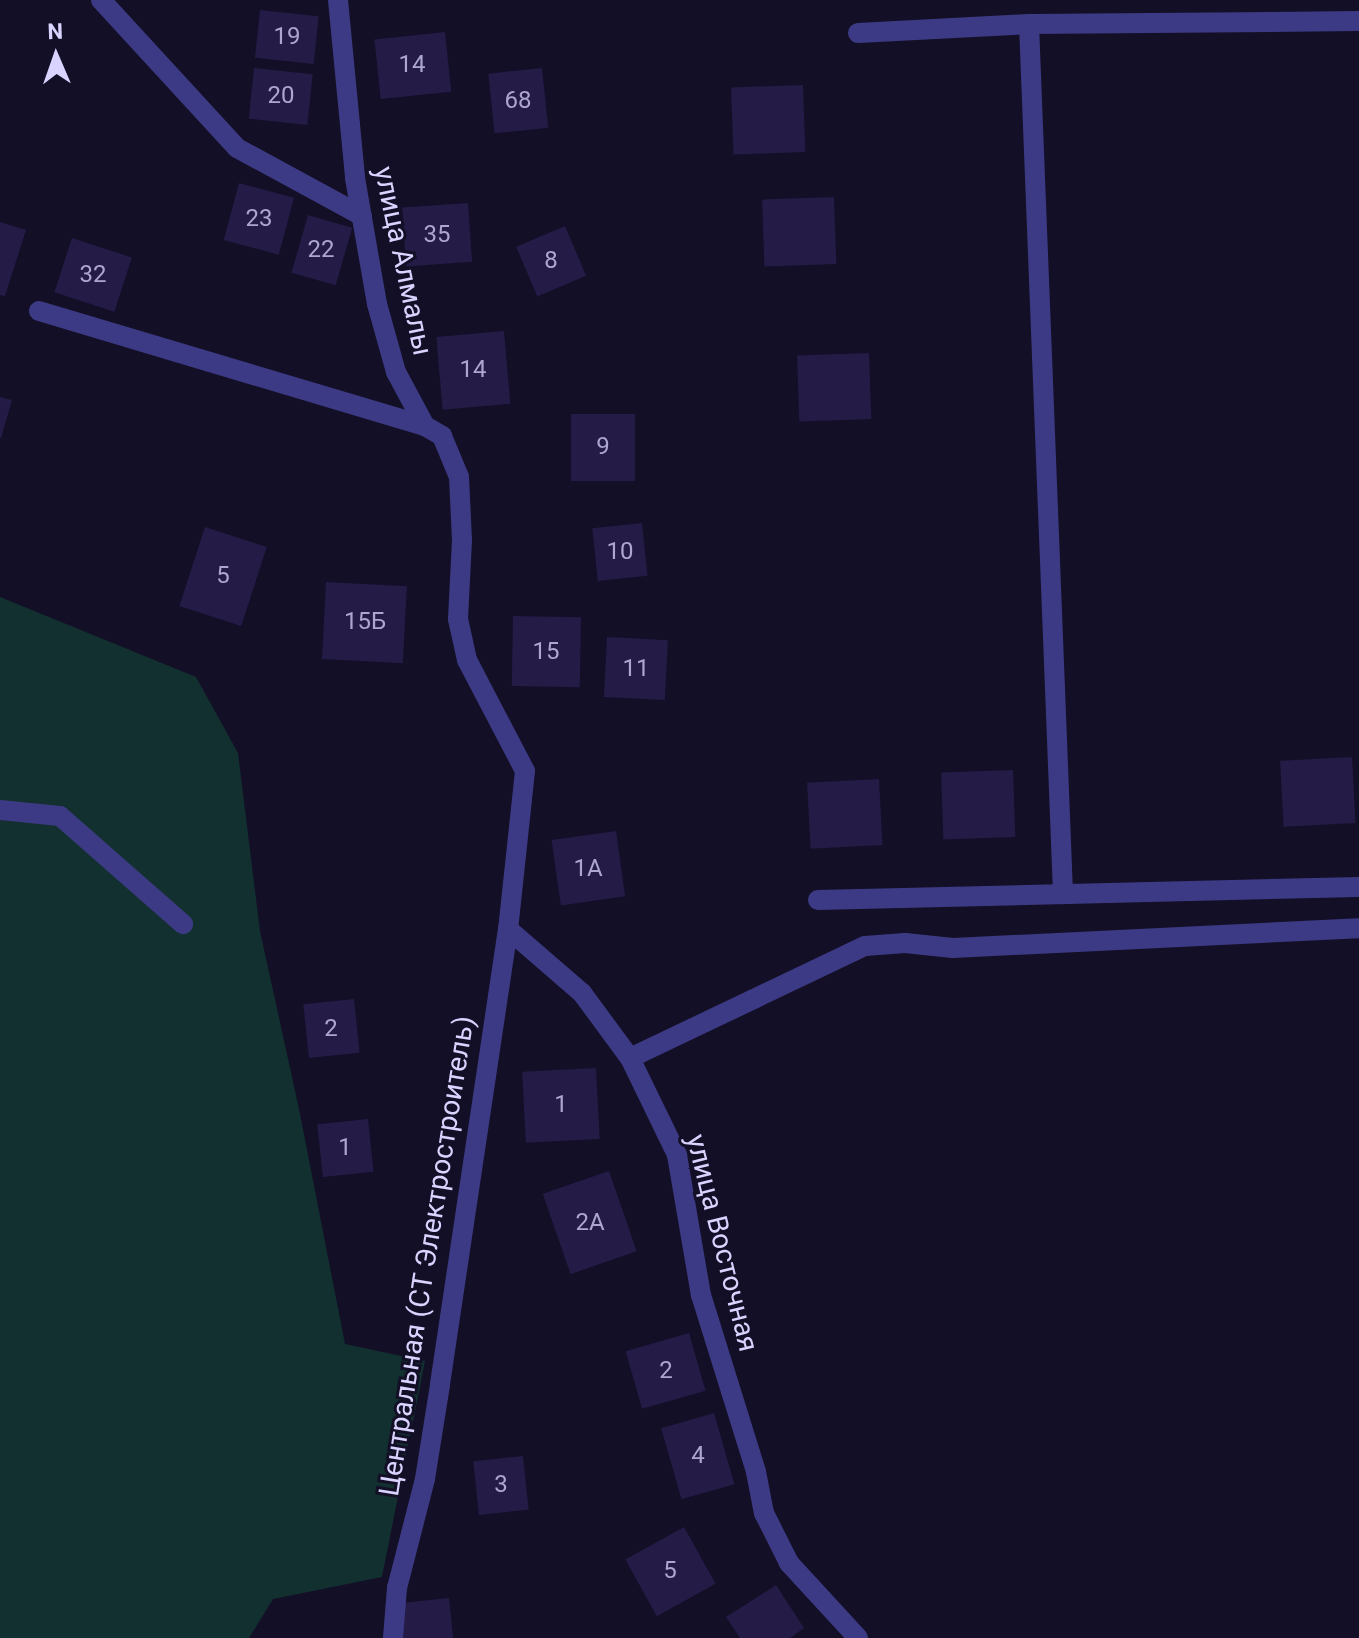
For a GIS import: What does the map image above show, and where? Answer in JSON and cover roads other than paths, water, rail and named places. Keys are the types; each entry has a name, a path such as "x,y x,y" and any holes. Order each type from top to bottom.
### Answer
{"street":[{"path":"101,0 237,148 362,216"},
{"name":"улица Алмалы","path":"338,0 355,178 377,304 396,372 425,426 442,436 459,477 462,540 458,619 467,660 525,771 508,929"},
{"path":"858,33 1029,24 1359,21"},
{"path":"1029,24 1063,894"},
{"path":"39,311 425,426"},
{"path":"0,810 60,816 183,924"},
{"path":"818,900 1359,887"},
{"path":"630,1058 865,946 905,943 953,948 1359,928"},
{"name":"улица Восточная","path":"508,929 582,993 630,1058 677,1155 701,1295 756,1472 764,1513 789,1563 858,1638"},
{"name":"Центральная (СТ Электростроитель)","path":"393,1638 397,1588 425,1479 508,929"}]}
